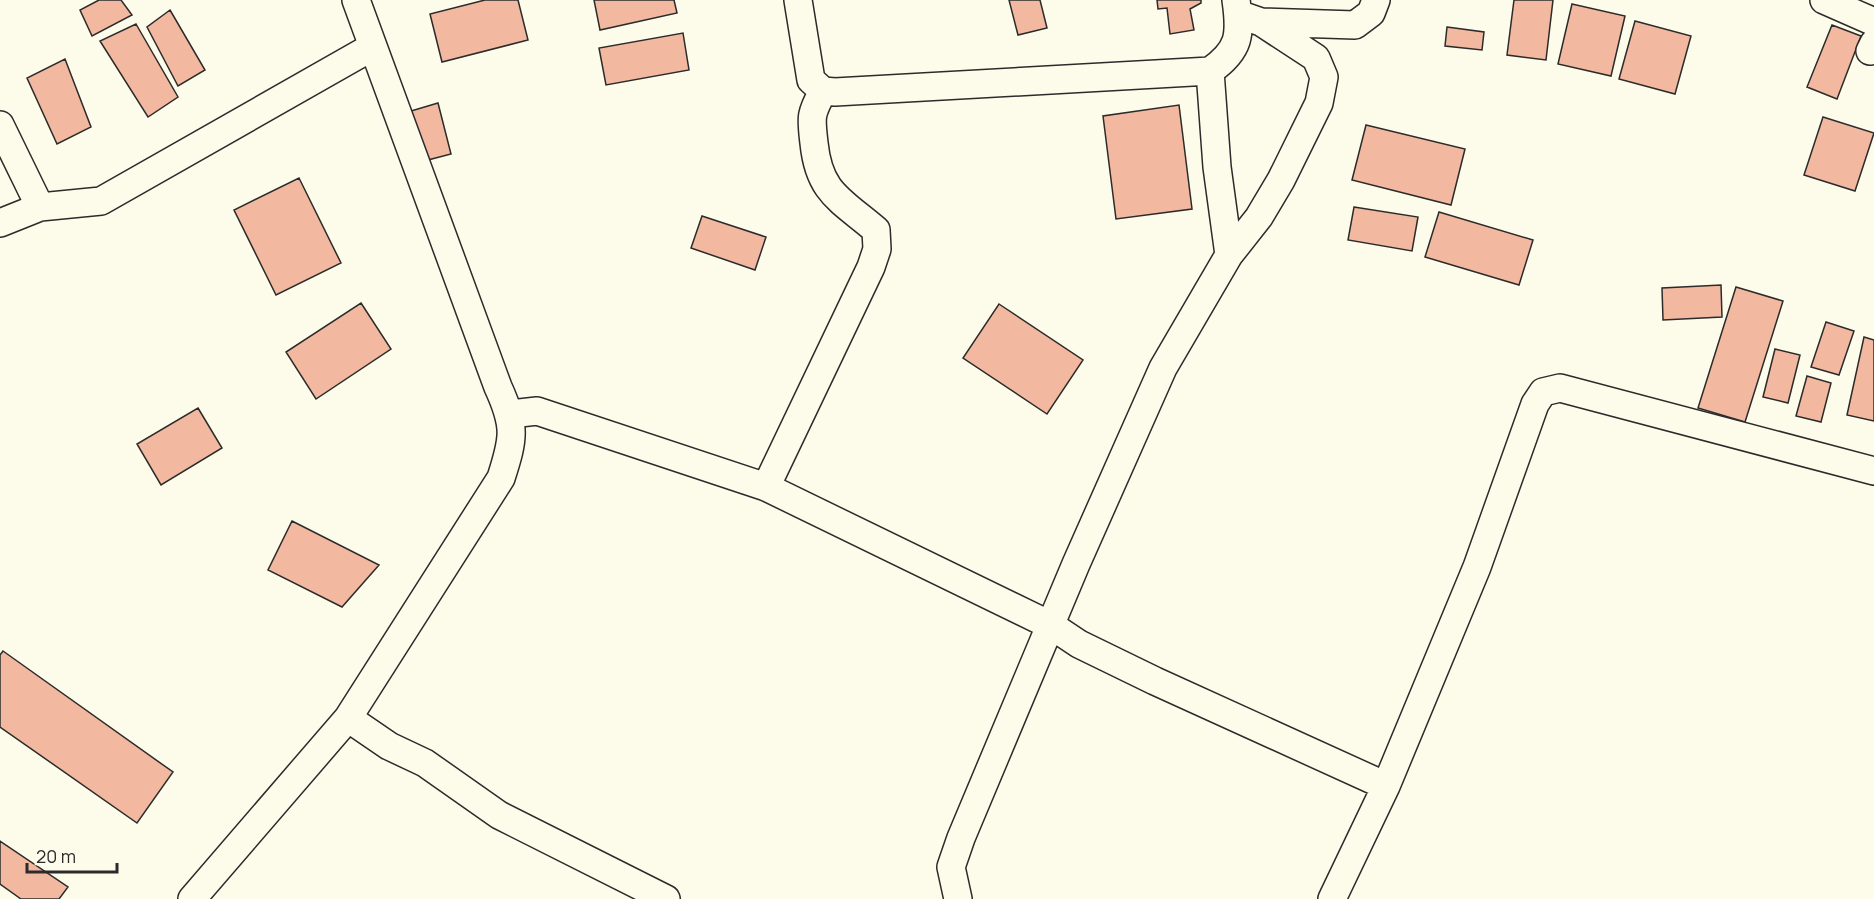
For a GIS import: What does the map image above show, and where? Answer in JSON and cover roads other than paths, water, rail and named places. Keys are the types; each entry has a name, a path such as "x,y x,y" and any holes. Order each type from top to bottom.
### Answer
{"street":[{"path":"192,899 348,718 501,478 511,447 511,414 498,387 356,0"},
{"path":"798,0 811,80 823,91 1210,71 1228,58 1239,37 1245,12"},
{"path":"1245,12 1355,25 1371,13 1376,0"},
{"path":"1824,0 1874,22"},
{"path":"958,899 951,867 961,838 1163,368 1229,255 1259,217 1281,180 1318,103 1324,77 1316,58 1245,12"},
{"path":"0,223 40,207 100,201 372,47"},
{"path":"1210,71 1217,167 1229,255"},
{"path":"766,487 871,267 877,249 876,231 836,197 822,181 815,157 811,114 823,91"},
{"path":"0,125 40,207"},
{"path":"1332,899 1386,786 1477,567 1535,404 1543,392 1560,388 1874,471"},
{"path":"511,414 537,411 766,487 1052,626 1079,644 1155,681 1386,786"},
{"path":"348,718 389,746 425,763 499,815 666,899"}]}
